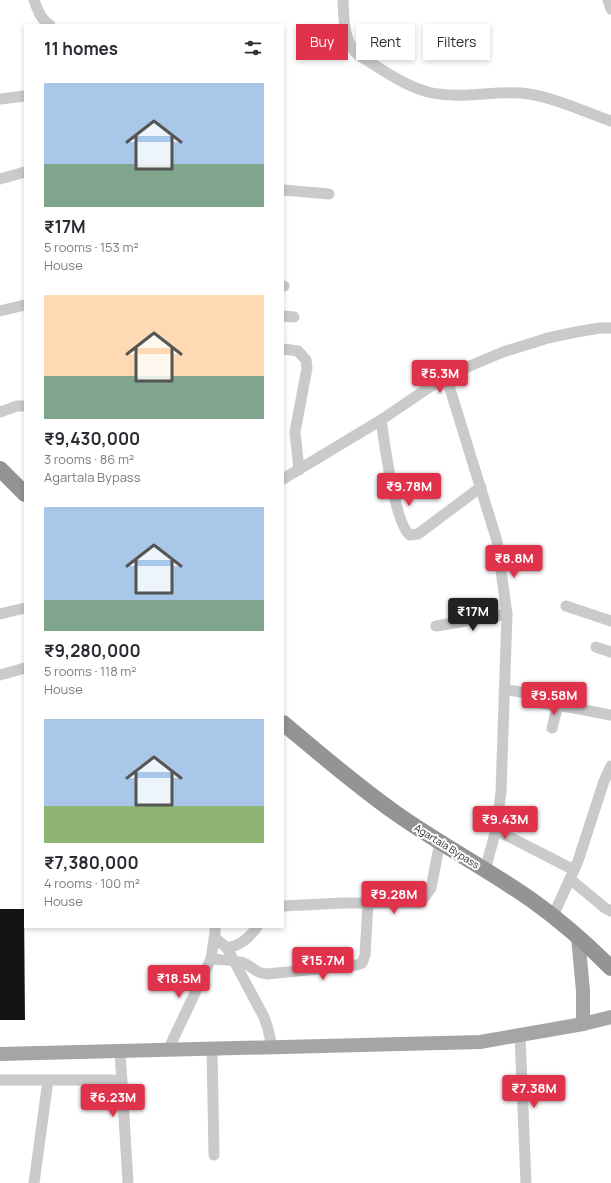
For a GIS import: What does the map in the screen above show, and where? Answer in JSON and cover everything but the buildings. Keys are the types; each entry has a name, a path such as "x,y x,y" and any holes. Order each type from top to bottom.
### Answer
{"highway":[{"path":"0,469 24,493"},
{"name":"Agartala Bypass","path":"284,724 362,788 397,814 485,870 553,916 611,968"}],"main road":[{"path":"578,937 583,990 583,1024"},
{"path":"0,1054 480,1042 583,1024 611,1017"}],"street":[{"path":"34,0 40,15 48,24"},
{"path":"343,0 347,38 351,48 356,54 406,84 432,93 460,96 509,93 522,94 557,102 611,122"},
{"path":"608,0 611,9"},
{"path":"0,99 24,96"},
{"path":"0,179 24,172"},
{"path":"284,190 329,194"},
{"path":"0,311 24,305"},
{"path":"284,478 381,420 446,376 503,352 548,338 600,328 611,328"},
{"path":"284,349 298,351 306,360 307,368 296,432 299,470"},
{"path":"446,376 497,541 507,614 502,792 496,830 485,870"},
{"path":"0,412 17,406 24,406"},
{"path":"381,420 392,487 403,528 410,535 418,534 481,487"},
{"path":"566,606 611,621"},
{"path":"0,614 24,608"},
{"path":"436,626 507,614"},
{"path":"596,647 611,652"},
{"path":"0,675 24,668"},
{"path":"504,689 525,693 535,701 611,715"},
{"path":"552,728 558,705"},
{"path":"553,916 572,874 604,781 611,766"},
{"path":"496,830 572,874 606,908 611,911"},
{"path":"284,906 420,903 431,888 440,842"},
{"path":"211,959 234,961 245,964 258,973 267,974 357,965 362,963 365,955 368,903"},
{"path":"227,948 238,946 251,935 256,928"},
{"path":"215,932 227,948 264,1017 272,1047"},
{"path":"168,1050 211,959 215,932"},
{"path":"520,1035 526,1183"},
{"path":"212,1049 214,1155"},
{"path":"120,1051 128,1183"},
{"path":"0,1080 122,1080"},
{"path":"34,1183 48,1080"}]}
